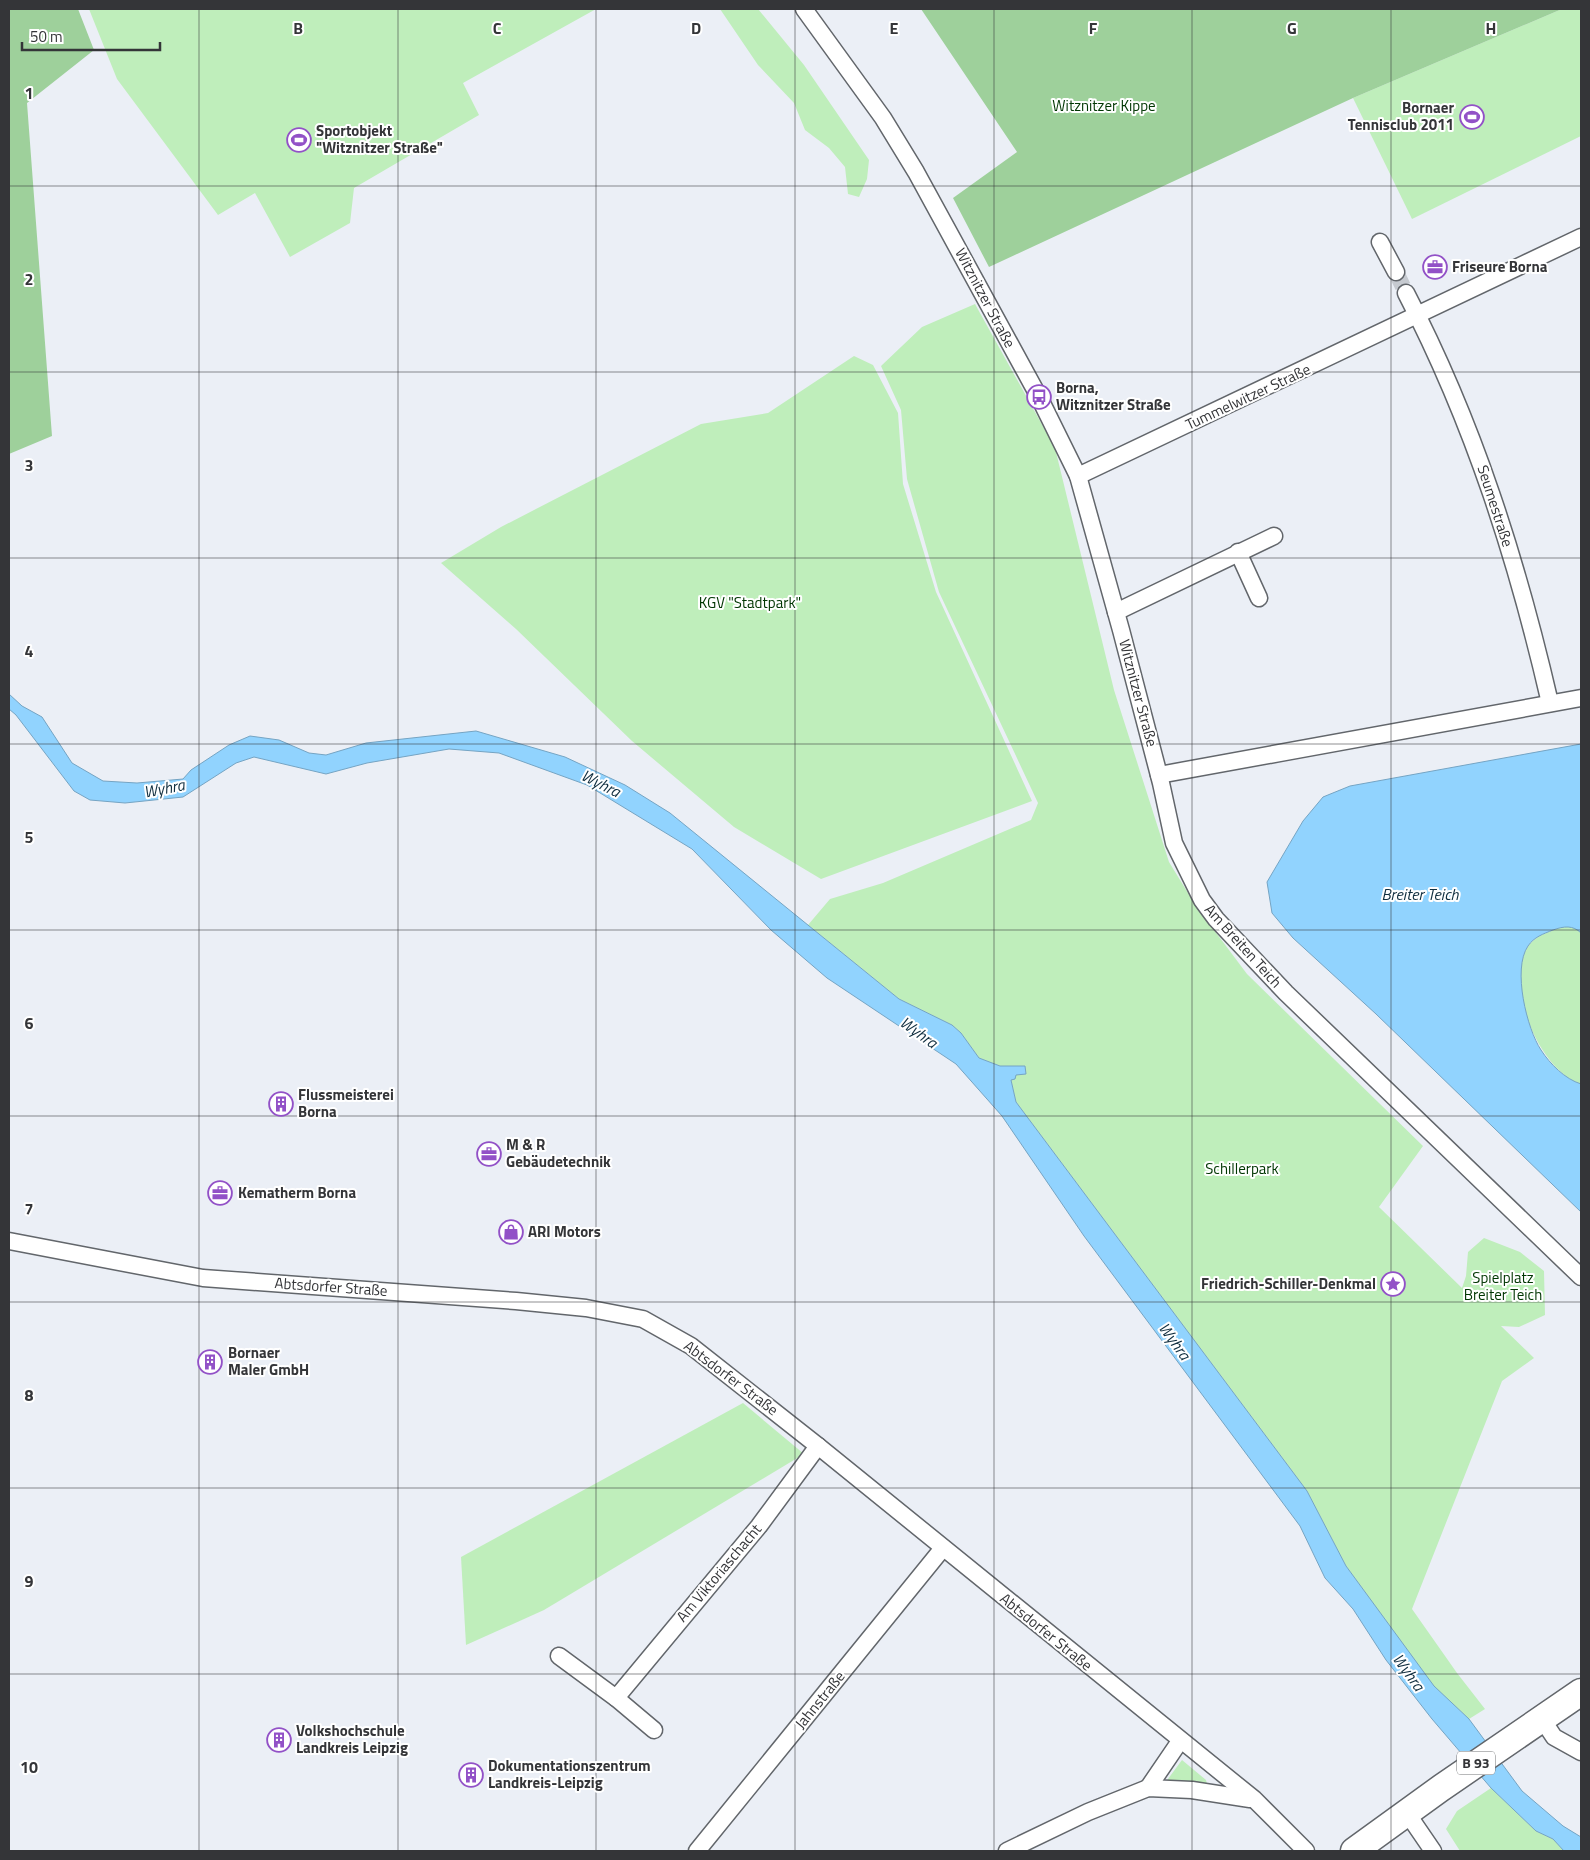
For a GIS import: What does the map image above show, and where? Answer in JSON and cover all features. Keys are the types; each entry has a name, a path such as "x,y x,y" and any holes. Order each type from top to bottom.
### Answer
{"main road":[{"name":"B 93","path":"1354,1851 1511,1739 1542,1720 1581,1692"}],"street":[{"name":"Witznitzer Straße","path":"804,9 883,118 916,172 1039,397 1078,476 1159,775"},
{"name":"Tummelwitzer Straße","path":"1078,476 1581,237"},
{"path":"1380,242 1396,272"},
{"path":"1406,293 1418,316"},
{"name":"Seumestraße","path":"1418,316 1467,424 1485,471 1528,610 1550,703"},
{"path":"1116,612 1274,536"},
{"path":"1238,552 1259,598"},
{"path":"1159,775 1581,698"},
{"name":"Am Breiten Teich","path":"1159,775 1174,843 1202,900 1216,919 1286,993 1581,1278"},
{"name":"Abtsdorfer Straße","path":"9,1241 203,1278 516,1300 586,1308 643,1320 691,1346 818,1446 1254,1799 1306,1851"},
{"name":"Am Viktoriaschacht","path":"616,1698 759,1526 818,1446"},
{"name":"Jahnstraße","path":"697,1851 943,1548"},
{"path":"559,1656 616,1698 654,1730"},
{"path":"1542,1720 1554,1737 1581,1752"},
{"path":"1148,1788 1180,1741"},
{"path":"1007,1851 1088,1812 1148,1788 1192,1790 1254,1799"},
{"path":"1407,1813 1434,1851"}],"green space":[{"path":"9,9 78,9 94,50 27,103 52,436 9,454"},
{"name":"Sportobjekt \"Witznitzer Straße\"","path":"89,9 596,9 463,83 479,115 354,188 350,223 290,257 255,193 218,215 117,79"},
{"path":"720,9 758,9 804,65 869,160 867,179 859,197 848,194 845,167 829,148 805,130 794,103 758,65"},
{"name":"Witznitzer Kippe","path":"921,9 1562,9 1353,98 989,267 953,198 1017,152"},
{"name":"Bornaer Tennisclub 2011","path":"1562,9 1581,9 1581,136 1412,219 1353,98"},
{"name":"Schillerpark","path":"975,304 1055,448 1114,690 1169,862 1196,906 1247,974 1423,1146 1379,1207 1462,1288 1466,1276 1468,1252 1484,1238 1520,1252 1544,1271 1545,1315 1519,1327 1501,1326 1534,1358 1502,1381 1412,1609 1485,1709 1469,1719 1434,1687 1346,1566 1307,1491 1016,1102 1011,1080 1025,1066 1000,1066 979,1058 961,1033 952,1025 899,999 808,925 830,899 883,883 1031,820 1038,803 939,592 907,479 901,410 881,366 922,327"},
{"name":"KGV \"Stadtpark\"","path":"854,356 873,365 898,413 903,484 936,592 1032,801 821,879 734,827 632,741 516,629 441,563 501,527 701,424 768,413"},
{"path":"1562,927 1576,927 1581,933 1581,1084 1566,1076 1552,1063 1540,1045 1530,1025 1523,1004 1520,983 1521,964 1530,944 1543,935"},
{"path":"743,1403 804,1454 544,1610 466,1645 461,1557"},
{"path":"1182,1760 1206,1780 1207,1784 1165,1783"},
{"path":"1491,1788 1536,1831 1553,1839 1564,1851 1460,1851 1446,1829 1457,1811"}],"water":[{"name":"Wyhra","path":"9,694 22,706 42,717 72,763 103,781 137,783 183,779 191,770 229,745 250,736 279,740 309,753 326,755 366,743 476,731 565,757 625,785 670,813 899,999 952,1025 961,1033 979,1058 1000,1066 1025,1066 1026,1074 1016,1075 1015,1079 1011,1080 1016,1102 1307,1491 1346,1566 1434,1686 1469,1719 1522,1791 1563,1826 1581,1837 1581,1851 1564,1851 1553,1839 1536,1831 1491,1788 1432,1719 1386,1660 1353,1609 1325,1578 1300,1526 1084,1236 1002,1116 956,1064 827,978 771,930 692,849 587,785 499,753 449,749 367,763 326,774 254,757 236,763 183,797 125,803 90,800 74,791 16,715 9,709"},
{"name":"Breiter Teich","path":"1581,744 1581,933 1572,927 1565,927 1553,930 1533,940 1523,956 1521,983 1523,999 1531,1028 1541,1050 1553,1066 1569,1079 1581,1084 1581,1212 1376,1014 1293,938 1272,913 1267,882 1303,821 1323,797 1350,786"}],"tunnel":[{"path":"1396,272 1406,293"}],"place":[{"name":"Bornaer Tennisclub 2011","path":"1472,117"},
{"name":"Sportobjekt \"Witznitzer Straße\"","path":"299,140"},
{"name":"Friseure Borna","path":"1435,267"},
{"name":"Borna, Witznitzer Straße","path":"1039,397"},
{"name":"Flussmeisterei Borna","path":"281,1104"},
{"name":"M & R Gebäudetechnik","path":"489,1154"},
{"name":"Kematherm Borna","path":"220,1193"},
{"name":"ARI Motors","path":"511,1232"},
{"name":"Friedrich-Schiller-Denkmal","path":"1393,1284"},
{"name":"Bornaer Maler GmbH","path":"210,1362"},
{"name":"Volkshochschule Landkreis Leipzig","path":"279,1740"},
{"name":"Dokumentationszentrum Landkreis-Leipzig","path":"471,1775"}],"park label":[{"name":"Spielplatz Breiter Teich","path":"1503,1286"}]}
